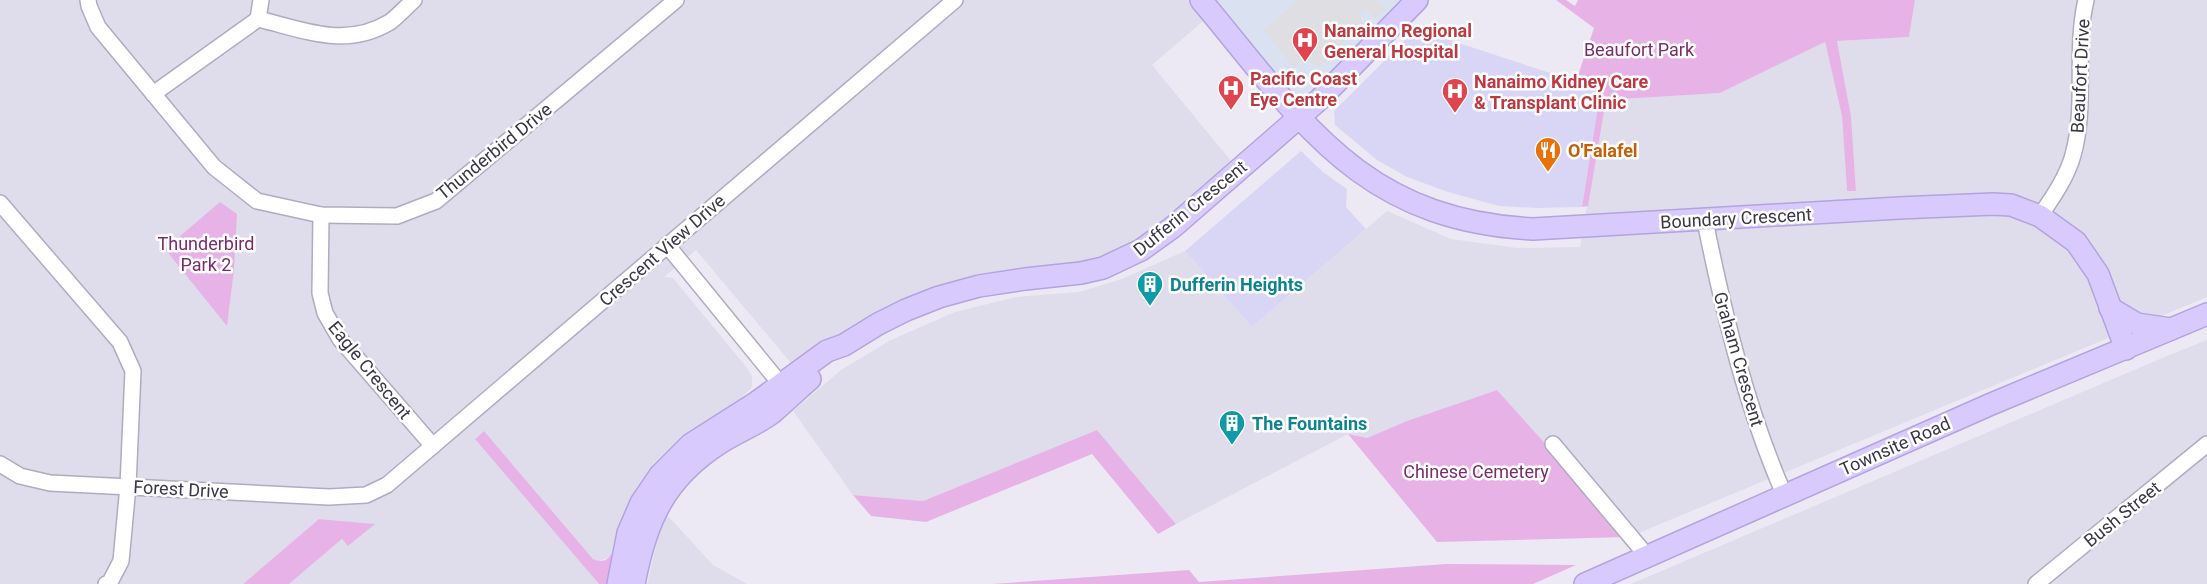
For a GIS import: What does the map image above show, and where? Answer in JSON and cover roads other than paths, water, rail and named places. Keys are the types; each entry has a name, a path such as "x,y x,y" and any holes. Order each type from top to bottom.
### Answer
{"street":[{"name":"Thunderbird Drive","path":"88,0 88,6 98,27 214,167 257,201 321,215 397,216 436,201 676,0"},
{"path":"153,94 258,19 261,0"},
{"path":"258,19 335,37 362,34 390,21 414,0"},
{"name":"Crescent View Drive","path":"366,495 387,485 955,0"},
{"name":"Boundary Crescent","path":"1202,0 1300,118 1342,159 1370,181 1419,206 1464,221 1533,229 1993,204 2011,206 2040,216 2076,242 2098,274 2126,349"},
{"name":"Dufferin Crescent","path":"618,584 625,548 641,503 660,475 691,444 786,391 832,359 844,345 906,310 955,293 1003,282 1081,273 1103,268 1141,250 1173,227 1300,118 1417,0"},
{"name":"Beaufort Drive","path":"2040,216 2065,176 2073,158 2077,139 2081,30 2086,0"},
{"path":"0,203 120,342 133,371 128,486 121,561 109,584 106,584"},
{"name":"Eagle Crescent","path":"321,215 320,292 325,313 340,339 433,446"},
{"name":"Graham Crescent","path":"1705,220 1723,305 1745,389 1763,443 1784,494"},
{"path":"668,245 786,391"},
{"path":"2110,308 2137,324 2172,329"},
{"name":"Townsite Road","path":"1585,584 1999,400 2207,314"},
{"name":"Dufferin Crescent","path":"634,584 646,531 664,496 680,475 709,451 765,417 786,391"},
{"path":"1553,444 1647,556"},
{"name":"Bush Street","path":"2036,584 2207,444"},
{"name":"Forest Drive","path":"0,464 20,476 50,483 328,497 366,495"}],"place":[{"name":"Nanaimo Regional General Hospital","path":"1305,63"},
{"name":"Pacific Coast Eye Centre","path":"1231,111"},
{"name":"Nanaimo Kidney Care & Transplant Clinic","path":"1455,114"},
{"name":"O'Falafel","path":"1548,173"},
{"name":"Dufferin Heights","path":"1150,307"},
{"name":"The Fountains","path":"1232,446"}],"park label":[{"name":"Beaufort Park","path":"1639,49"},
{"name":"Thunderbird Park 2","path":"206,253"},
{"name":"Chinese Cemetery","path":"1476,471"}]}
